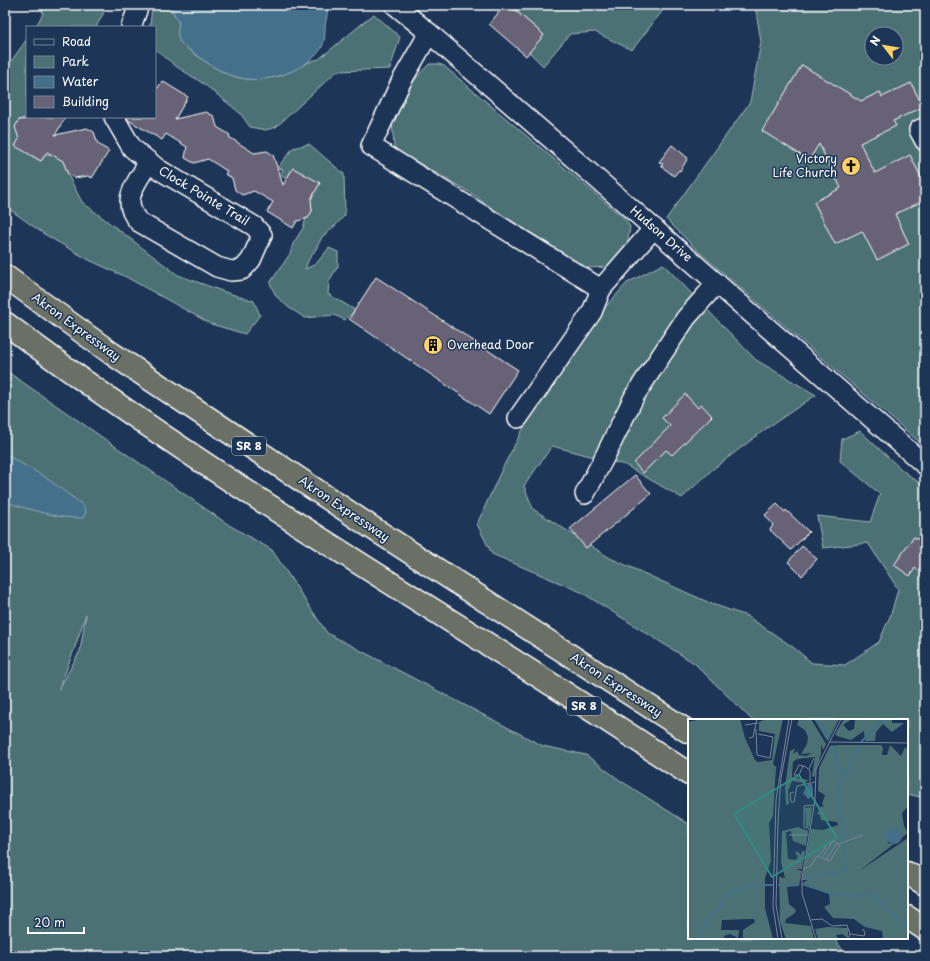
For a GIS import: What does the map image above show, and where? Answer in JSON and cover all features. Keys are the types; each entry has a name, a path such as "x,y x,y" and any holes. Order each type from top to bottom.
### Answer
{"highway":[{"name":"Akron Expressway","path":"5,276 111,353 361,521 688,731"},
{"name":"SR 8","path":"5,322 125,409 328,544 519,664 688,773"},
{"path":"908,918 925,929"}],"street":[{"path":"131,26 139,5"},
{"name":"Hudson Drive","path":"395,5 717,282 925,465"},
{"path":"429,33 401,82 371,146 600,289"},
{"name":"Clock Pointe Trail","path":"115,118 132,148 149,162 158,169 254,226 262,235 251,260 242,270 231,271 217,266 134,218 130,206 133,186 149,162"},
{"path":"925,127 919,130 925,141"},
{"path":"518,418 592,312 600,289 654,228"},
{"path":"585,494 606,456 635,395 686,318 717,282"}],"green space":[{"path":"42,5 108,5 97,26 36,26 43,14"},
{"path":"152,5 169,5 179,23 179,38 186,48 221,71 229,75 247,79 280,76 304,64 319,59 374,14 400,37 390,69 337,71 276,127 266,130 250,127 240,113 204,84 177,67 156,50 156,26 150,26"},
{"path":"509,5 667,5 632,50 595,32 570,34 543,66 529,52 544,35"},
{"path":"755,5 925,5 925,447 698,251 666,219 750,102 761,42"},
{"path":"26,40 26,117 19,120 32,156 41,161 46,154 53,155 68,163 68,175 82,202 178,275 254,301 260,315 245,334 211,324 126,277 89,260 44,234 5,206 5,70"},
{"path":"429,64 439,64 444,66 625,219 630,227 627,246 610,267 585,268 562,258 471,193 403,154 394,147 392,121 401,99 417,77"},
{"path":"309,144 344,174 345,215 322,237 305,269 316,264 329,248 338,252 338,266 329,281 328,294 355,310 345,320 334,315 305,318 288,307 276,296 270,283 290,254 293,244 303,228 306,218 308,218 312,211 311,203 293,168 286,179 280,175 283,170 278,167 293,148"},
{"path":"663,264 756,360 816,395 767,428 713,469 682,498 625,465 552,446 524,486 533,509 610,558 712,604 747,616 793,647 812,663 845,665 879,642 891,614 898,589 868,543 823,548 817,516 870,522 880,494 840,461 842,439 860,431 902,470 925,487 925,798 908,794 908,719 751,719 694,663 581,592 492,554 477,524 502,469 562,355 627,283"},
{"path":"5,370 229,525 272,550 327,633 543,746 586,755 621,781 688,823 688,939 835,939 847,956 5,956","holes":["86,614 80,651 59,689 75,647"]}],"water":[{"path":"169,5 327,5 328,11 324,42 317,54 310,60 282,75 261,79 235,77 213,67 181,43 178,35 179,23"},
{"path":"5,454 45,477 83,505 86,512 83,518 53,515 5,502"}],"building":[{"path":"505,5 509,5 544,35 526,56 489,24"},
{"name":"Victory Life Church","path":"802,65 861,101 880,92 882,97 911,83 923,107 893,121 896,126 860,143 875,173 910,155 925,185 925,200 895,214 909,244 877,260 862,231 835,244 814,202 841,188 819,144 809,160 762,131"},
{"path":"162,81 188,97 175,119 206,112 214,116 217,127 230,135 229,137 254,153 267,151 273,155 283,185 293,168 320,183 311,199 312,211 308,218 297,221 293,228 267,212 273,202 254,191 242,195 235,190 232,178 225,174 227,171 208,159 194,163 185,158 187,147 166,134 162,140 128,120 127,118 156,118 156,88 158,88"},
{"path":"65,118 55,135 87,128 94,132 98,144 109,151 92,178 88,176 74,178 68,174 63,161 47,152 41,161 15,146 19,139 15,127 19,120"},
{"path":"672,145 688,158 680,171 679,170 674,176 661,166 663,164 659,162"},
{"name":"Overhead Door","path":"376,277 518,370 489,414 349,319"},
{"path":"685,394 698,408 701,404 712,416 672,455 666,450 643,473 634,463 670,426 662,418"},
{"path":"635,475 651,494 586,548 570,529"},
{"path":"777,504 785,512 786,510 809,532 791,550 770,530 773,525 765,515"},
{"path":"914,537 925,544 925,560 918,571 915,568 910,576 894,565"},
{"path":"802,546 817,559 802,576 788,562"}],"place":[{"name":"Victory Life Church","path":"851,166"},
{"name":"Overhead Door","path":"433,345"}]}
